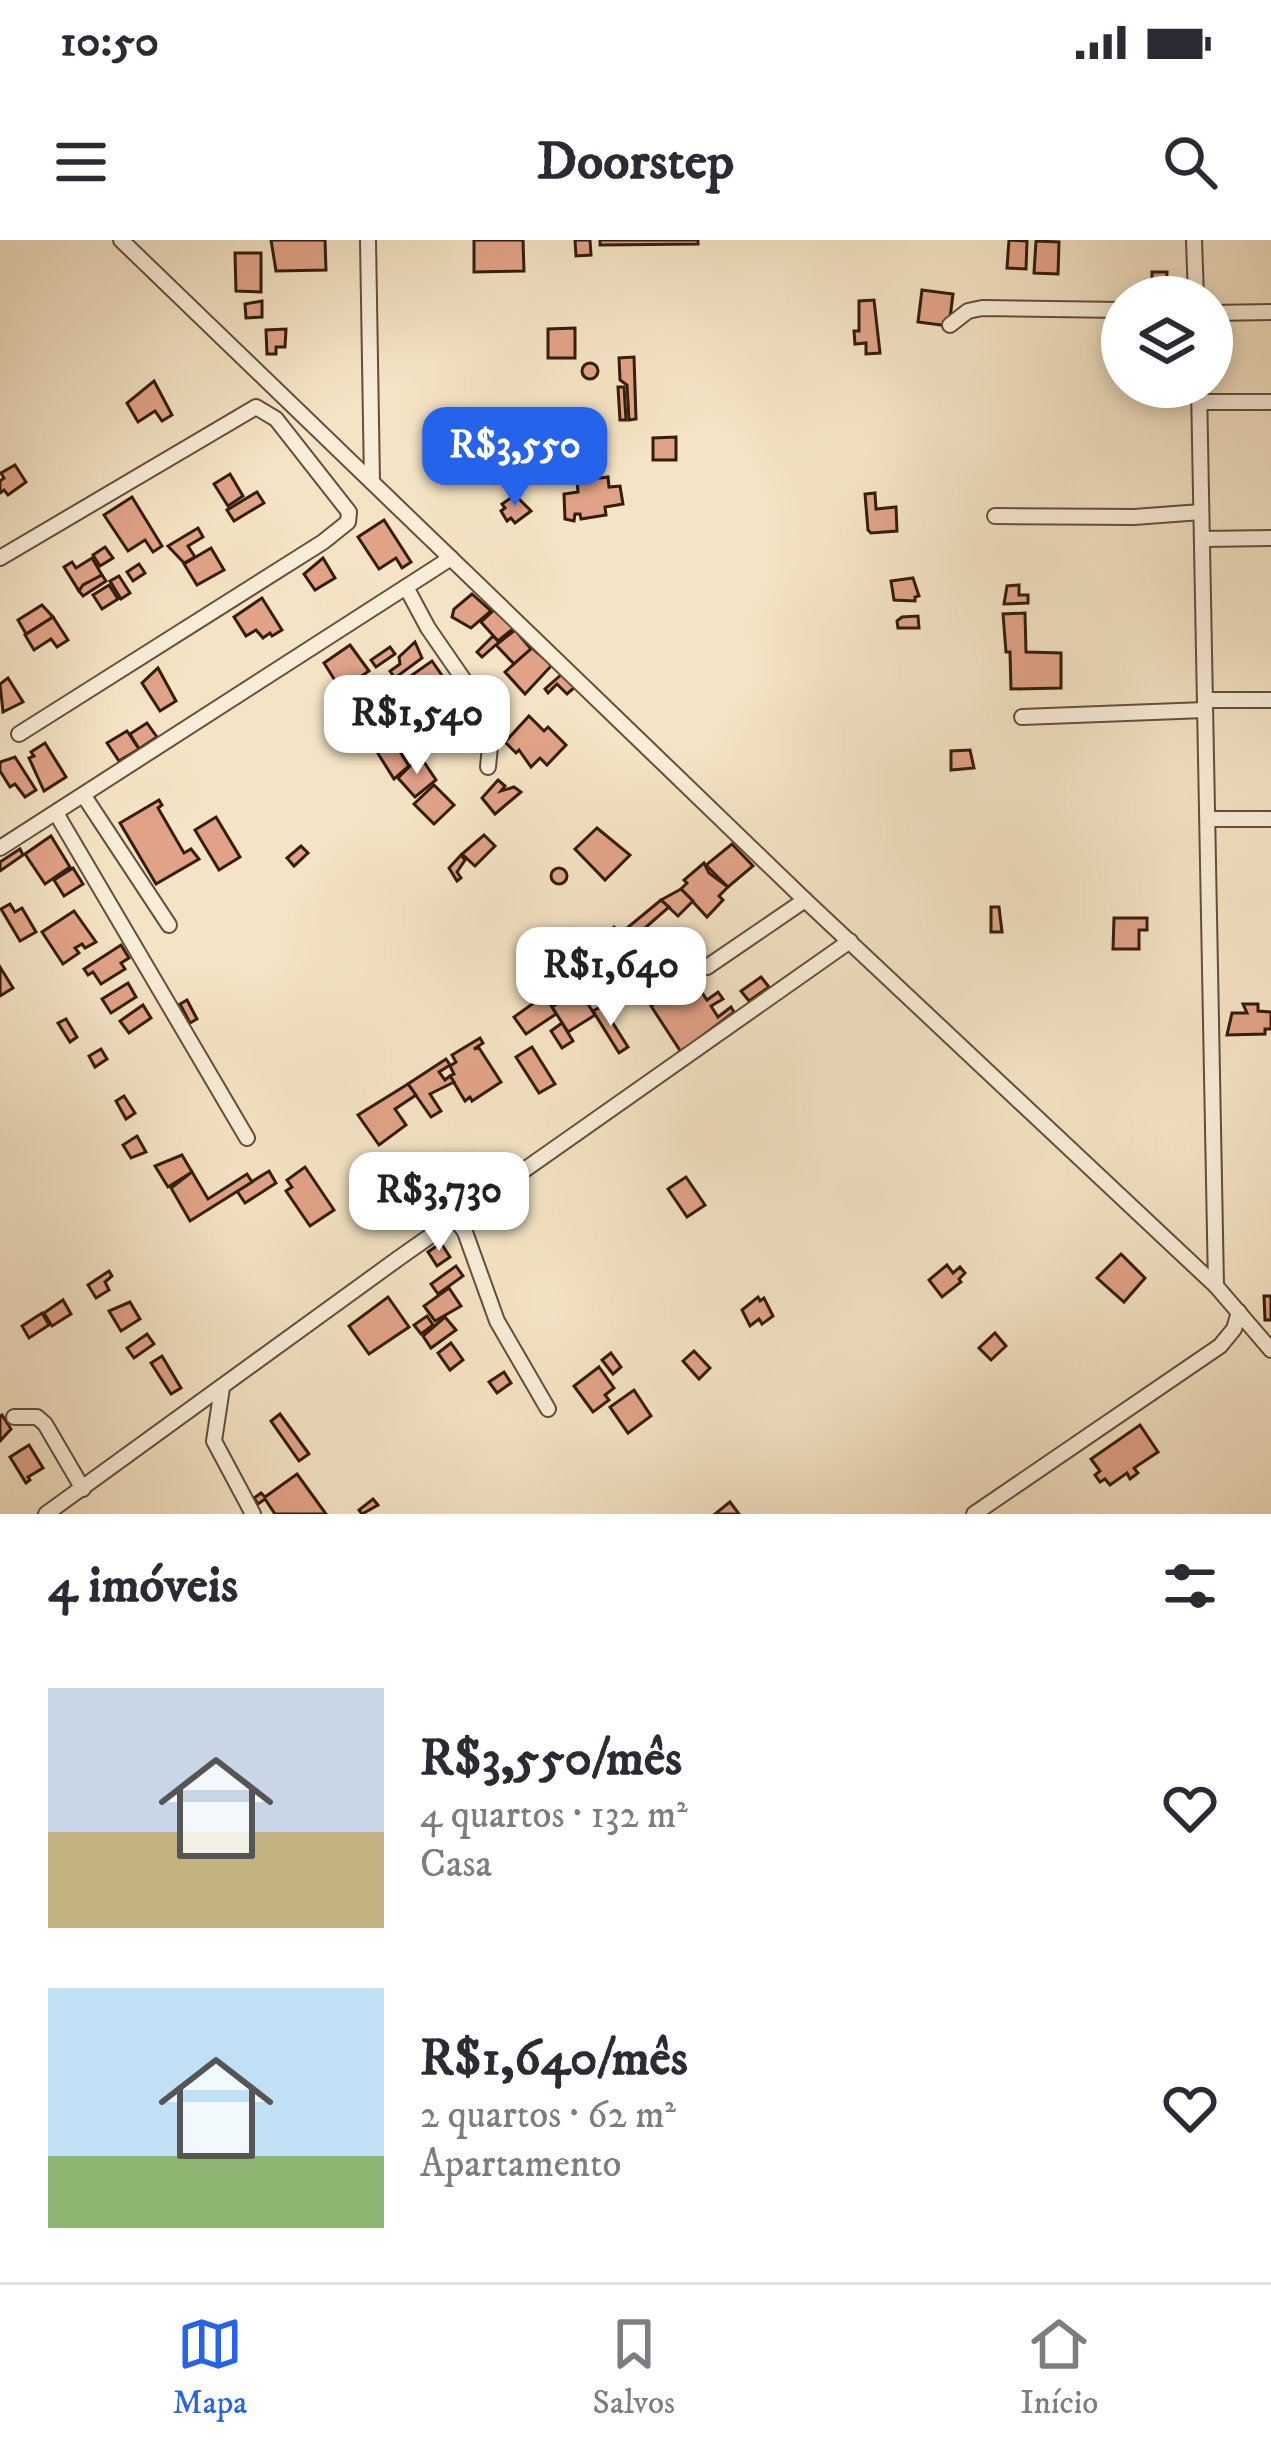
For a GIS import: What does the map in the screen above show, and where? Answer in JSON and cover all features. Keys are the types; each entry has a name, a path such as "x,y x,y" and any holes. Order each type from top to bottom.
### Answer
{"street":[{"path":"121,240 805,900 1216,1286 1271,1350"},
{"path":"368,240 372,482"},
{"path":"1194,240 1195,276"},
{"path":"950,325 968,311 982,308 1101,310"},
{"path":"1233,313 1271,312"},
{"path":"1233,398 1271,402"},
{"path":"0,558 256,407 266,411 316,466 349,512 343,527 20,734"},
{"path":"1199,408 1216,1286"},
{"path":"316,466 334,447"},
{"path":"995,516 1134,517 1202,512"},
{"path":"1202,539 1271,538"},
{"path":"0,848 451,558"},
{"path":"406,587 488,715 488,767"},
{"path":"1022,717 1271,700"},
{"path":"84,796 169,925"},
{"path":"56,813 247,1138"},
{"path":"1208,819 1271,818"},
{"path":"707,967 805,900"},
{"path":"46,1514 850,941"},
{"path":"456,1219 497,1322 548,1409"},
{"path":"974,1514 1220,1346 1234,1329 1239,1312"},
{"path":"222,1388 214,1441 253,1514"},
{"path":"14,1417 37,1417 45,1424 83,1489"}],"building":[{"path":"271,240 325,240 326,270 276,271"},
{"path":"474,240 523,240 524,271 474,272"},
{"path":"575,240 590,240 591,255 576,256"},
{"path":"600,240 698,240 698,244 600,245"},
{"path":"1009,240 1027,241 1026,269 1007,268"},
{"path":"1036,241 1059,242 1058,274 1034,273"},
{"path":"235,253 261,253 261,292 236,291"},
{"path":"922,290 953,294 949,326 918,322"},
{"path":"874,300 880,353 866,354 866,343 855,344 854,331 859,331 859,301"},
{"path":"262,301 262,317 246,318 245,304"},
{"path":"575,328 575,358 548,358 548,329"},
{"path":"286,329 285,347 267,354 266,330"},
{"path":"634,357 636,419 629,420 619,358"},
{"path":"590,363 598,371 590,379 582,371"},
{"path":"154,381 172,415 162,421 155,411 138,422 127,403"},
{"path":"618,387 624,387 626,420 620,420"},
{"path":"538,425 544,425 544,432 538,432 538,466 506,467 501,434 532,435"},
{"path":"676,437 676,460 653,460 653,438"},
{"path":"15,465 26,482 8,495 4,490 0,493 1,473"},
{"path":"230,474 243,496 228,506 214,484"},
{"path":"608,477 609,487 620,486 623,504 605,507 606,515 581,519 575,514 574,521 565,519 564,494 578,492 577,481"},
{"path":"257,492 264,503 234,521 227,510"},
{"path":"875,493 876,509 896,507 897,531 868,530 865,494"},
{"path":"515,495 531,511 515,523 511,518 507,521 501,511 502,504"},
{"path":"132,497 162,546 153,552 145,540 128,551 104,515"},
{"path":"384,520 411,562 402,568 396,558 379,569 358,537"},
{"path":"198,528 203,537 188,546 195,557 184,563 168,546"},
{"path":"105,547 113,558 100,566 93,555"},
{"path":"211,548 224,570 197,585 184,564"},
{"path":"92,558 102,575 79,591 64,567 72,562 76,568"},
{"path":"323,558 335,578 315,590 304,574"},
{"path":"139,564 145,573 133,581 127,572"},
{"path":"102,575 106,581 83,596 79,591 83,585"},
{"path":"119,576 130,593 121,599 110,581"},
{"path":"913,578 919,596 915,601 894,600 891,581"},
{"path":"109,585 118,599 102,609 93,595"},
{"path":"1019,585 1019,595 1028,595 1028,603 1004,604 1007,586"},
{"path":"472,594 491,611 471,628 452,617 454,609"},
{"path":"262,598 282,630 263,638 256,630 246,636 234,617"},
{"path":"42,605 53,617 26,634 18,620"},
{"path":"494,610 514,628 498,641 481,622"},
{"path":"1025,613 1026,652 1061,653 1061,688 1011,689 1003,614"},
{"path":"918,616 919,628 898,628 902,617"},
{"path":"53,617 68,640 57,647 51,639 34,650 25,635"},
{"path":"515,630 531,649 514,664 496,645"},
{"path":"493,636 499,642 482,657 477,652"},
{"path":"415,642 422,658 395,678 390,671"},
{"path":"350,645 369,671 341,690 324,663"},
{"path":"390,647 395,654 376,667 371,660"},
{"path":"532,648 552,665 525,694 505,672"},
{"path":"432,661 457,697 432,713 405,680"},
{"path":"158,668 176,701 160,711 142,683"},
{"path":"562,674 575,687 567,694 557,684 548,693 545,689"},
{"path":"8,678 23,702 3,712 0,684"},
{"path":"350,686 362,705 352,711 340,692"},
{"path":"365,703 370,711 361,716 367,725 362,728 352,711"},
{"path":"529,716 566,745 547,765 540,758 531,767 519,750 516,753 505,742"},
{"path":"147,723 157,737 139,749 130,734"},
{"path":"127,731 139,749 119,761 107,743"},
{"path":"403,733 410,743 399,750 409,766 394,779 372,744 387,737 386,743"},
{"path":"45,743 66,777 44,791 29,758"},
{"path":"970,750 974,768 951,770 951,751"},
{"path":"420,756 436,780 415,797 398,778"},
{"path":"15,757 36,790 25,797 15,784 10,787 0,771 0,762"},
{"path":"498,780 505,786 501,791 514,787 521,792 495,814 482,798"},
{"path":"434,785 454,805 434,824 414,804"},
{"path":"159,800 158,808 184,853 191,849 199,859 156,884 120,823"},
{"path":"216,817 240,857 219,870 195,830"},
{"path":"597,828 630,855 605,880 575,849"},
{"path":"484,835 495,846 475,866 462,854"},
{"path":"51,836 70,867 45,884 25,854"},
{"path":"732,844 753,866 728,887 706,865"},
{"path":"301,846 308,853 294,866 287,858"},
{"path":"20,849 23,855 0,871 0,862"},
{"path":"461,855 465,860 457,881 449,868"},
{"path":"704,863 728,887 707,917 681,889 687,883 684,880"},
{"path":"73,868 83,884 64,896 54,880"},
{"path":"559,868 567,876 559,884 551,876"},
{"path":"681,889 693,901 678,916 661,900"},
{"path":"661,900 669,907 622,948 619,944 614,948 610,942"},
{"path":"10,904 15,912 22,908 36,932 20,941 1,909"},
{"path":"991,907 999,907 1002,932 991,932"},
{"path":"74,911 96,942 75,948 79,953 63,964 42,932"},
{"path":"1114,918 1147,918 1147,930 1139,930 1139,949 1113,949"},
{"path":"614,927 620,934 601,950 596,942"},
{"path":"635,939 656,962 645,969 632,950 630,942"},
{"path":"121,945 129,958 121,963 125,969 101,984 93,972 88,975 84,969"},
{"path":"614,947 624,963 617,968 606,952"},
{"path":"0,967 13,988 0,996"},
{"path":"761,977 769,987 749,1001 741,991"},
{"path":"666,978 677,993 695,982 707,1000 718,992 723,999 711,1006 718,1017 731,1007 734,1012 681,1052 651,1006 668,995 660,982"},
{"path":"128,983 136,997 111,1013 102,999"},
{"path":"579,990 595,1015 568,1032 552,1007"},
{"path":"545,995 556,1014 526,1034 514,1017"},
{"path":"187,1000 197,1019 190,1023 180,1004"},
{"path":"1243,1004 1258,1004 1258,1011 1271,1012 1271,1029 1265,1029 1265,1034 1227,1035 1232,1013 1247,1013"},
{"path":"143,1005 151,1018 129,1033 120,1021"},
{"path":"602,1006 628,1047 619,1053 593,1011"},
{"path":"66,1019 77,1037 70,1042 58,1023"},
{"path":"562,1023 573,1041 562,1048 551,1031"},
{"path":"480,1038 483,1043 474,1049 479,1048 501,1082 465,1101 450,1076 454,1074 450,1066 456,1062 452,1055"},
{"path":"532,1047 555,1084 539,1093 516,1057"},
{"path":"101,1049 107,1059 95,1067 89,1056"},
{"path":"446,1059 450,1065 439,1072 454,1082 430,1094 441,1111 431,1117 408,1084"},
{"path":"408,1084 416,1095 395,1109 406,1125 379,1145 358,1115"},
{"path":"124,1096 135,1113 126,1119 116,1101"},
{"path":"137,1136 146,1152 131,1158 123,1145"},
{"path":"182,1155 192,1172 168,1187 155,1166"},
{"path":"305,1167 334,1210 310,1226 286,1191 292,1187 287,1180"},
{"path":"269,1171 276,1183 245,1203 237,1191"},
{"path":"192,1172 208,1199 247,1174 252,1182 190,1221 171,1188"},
{"path":"686,1177 705,1205 687,1217 668,1189"},
{"path":"441,1243 450,1257 437,1266 428,1252"},
{"path":"1121,1254 1145,1278 1124,1302 1097,1278"},
{"path":"947,1265 953,1273 960,1267 965,1273 942,1297 929,1280"},
{"path":"456,1266 463,1276 438,1294 431,1284"},
{"path":"109,1271 112,1276 105,1282 109,1290 96,1298 88,1285"},
{"path":"449,1288 461,1306 435,1321 424,1306"},
{"path":"1264,1296 1271,1296 1271,1320 1265,1320"},
{"path":"388,1297 409,1327 369,1354 349,1326"},
{"path":"758,1297 760,1301 764,1298 773,1316 750,1326 742,1310"},
{"path":"63,1300 71,1314 52,1326 44,1313"},
{"path":"130,1302 140,1319 121,1331 109,1311"},
{"path":"42,1313 49,1325 29,1338 22,1326"},
{"path":"427,1316 433,1325 421,1334 414,1325"},
{"path":"445,1317 456,1330 431,1348 423,1336"},
{"path":"995,1333 1006,1346 991,1360 979,1348"},
{"path":"147,1334 154,1344 134,1358 127,1348"},
{"path":"451,1343 463,1360 450,1370 438,1353"},
{"path":"694,1351 710,1368 699,1379 683,1361"},
{"path":"611,1353 621,1367 613,1374 602,1360"},
{"path":"162,1356 181,1388 171,1394 151,1363"},
{"path":"599,1367 614,1388 605,1395 609,1400 593,1412 574,1386"},
{"path":"504,1372 511,1383 497,1393 489,1382"},
{"path":"634,1390 651,1416 628,1433 610,1407"},
{"path":"280,1414 309,1454 299,1461 271,1421"},
{"path":"0,1416 11,1429 0,1441"},
{"path":"1140,1425 1158,1452 1134,1468 1138,1473 1130,1479 1127,1473 1110,1485 1105,1479 1100,1482 1095,1475 1100,1471 1091,1459"},
{"path":"29,1445 43,1468 26,1483 10,1457"},
{"path":"297,1474 326,1514 275,1514 265,1499 258,1504 254,1498 261,1493 265,1497"},
{"path":"373,1499 378,1505 362,1514 359,1510"},
{"path":"730,1502 739,1514 715,1514"}]}
